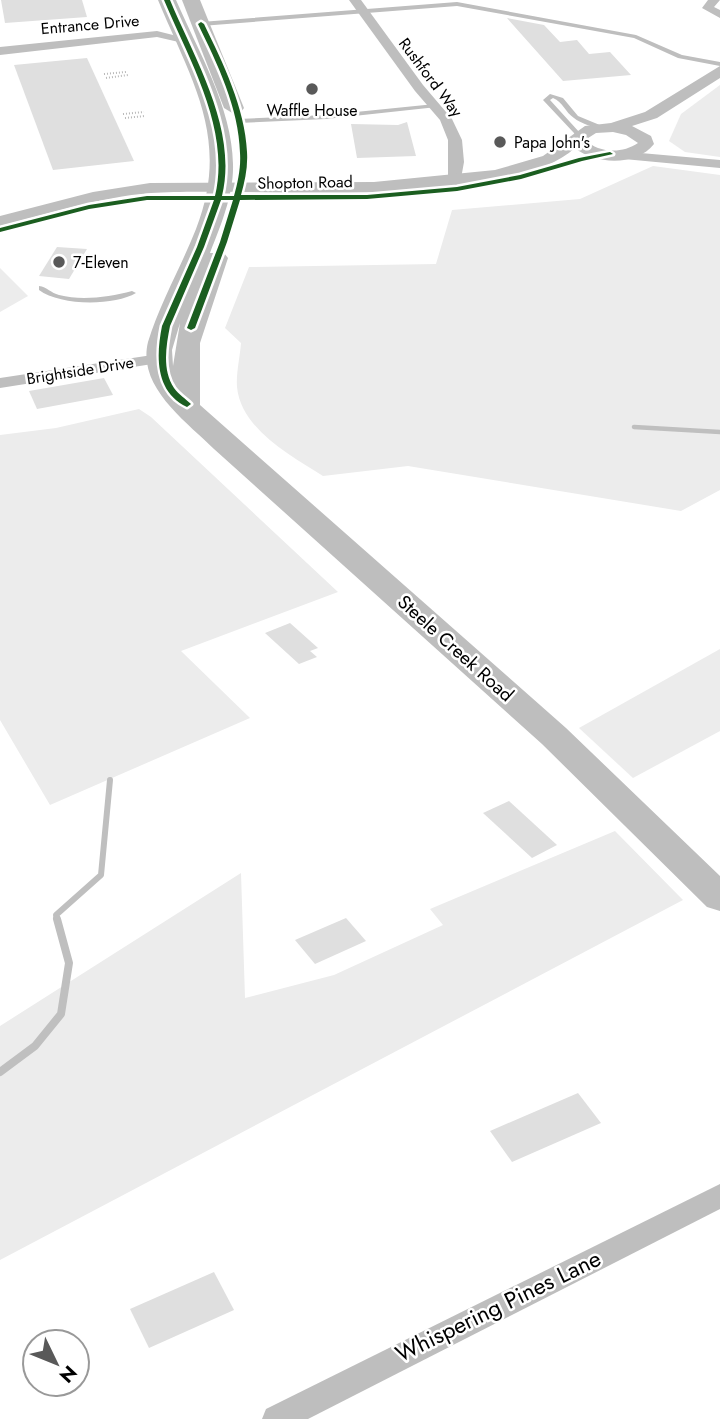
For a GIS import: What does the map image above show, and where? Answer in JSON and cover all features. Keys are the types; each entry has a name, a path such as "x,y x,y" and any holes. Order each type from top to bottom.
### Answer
{"main road":[{"path":"167,0 217,127 228,193 191,328 186,354 186,376 191,390 187,404"},
{"path":"178,0 189,22 201,24"},
{"path":"159,359 166,326 244,154 238,121 191,0"},
{"path":"181,33 192,32 199,49 225,85"},
{"name":"Steele Creek Road","path":"159,359 173,396 187,404 223,443 554,736 720,898"}],"street":[{"path":"714,0 708,8 720,15"},
{"name":"Rushford Way","path":"359,6 446,119 455,140 455,181"},
{"name":"Entrance Drive","path":"0,49 181,33"},
{"path":"607,128 651,116 720,71"},
{"path":"646,141 651,116"},
{"path":"607,128 634,132 659,152 691,160"},
{"name":"Shopton Road","path":"0,230 114,202 147,198 370,188 455,181 543,162 586,132 607,128"},
{"path":"578,140 587,150 614,155 720,164"},
{"name":"Shopton Road","path":"0,221 118,192 367,197 444,191 504,181 583,159 639,151 646,141"},
{"name":"Brightside Drive","path":"0,383 159,359"},
{"name":"Whispering Pines Lane","path":"277,1419 416,1346 720,1196"}],"lane":[{"path":"201,24 359,6 457,4 636,37 680,57 720,64"},
{"path":"578,140 577,133 546,100 551,94 561,99 576,117 607,128"},
{"path":"238,121 338,116 435,106"},
{"path":"42,288 45,293 63,298 121,298 132,293"}],"path":[{"path":"105,76 127,73"},
{"path":"124,116 145,114"}],"shaded area":[{"path":"720,85 720,157 685,152 669,141 681,114"},
{"path":"653,166 720,175 720,490 681,511 408,466 323,476 270,440 248,416 237,387 241,343 225,328 249,267 436,264 452,210 580,199"},
{"path":"0,268 28,296 0,312"},
{"path":"139,409 151,417 338,592 181,651 250,718 50,805 0,720 0,435 56,428"},
{"path":"720,649 720,731 633,778 579,728"},
{"path":"615,831 683,900 0,1260 0,1026 241,873 245,998 334,975 443,925 430,909"}],"building":[{"path":"1,0 82,0 87,17 5,23"},
{"path":"507,18 544,25 560,42 577,40 589,54 610,52 631,75 563,81"},
{"path":"87,58 134,161 53,170 14,65"},
{"path":"407,122 416,156 357,158 351,124 398,125"},
{"path":"57,247 87,249 69,279 39,276"},
{"path":"104,378 113,395 37,409 29,391"},
{"path":"290,623 318,648 310,651 317,657 299,664 265,633"},
{"path":"509,801 557,845 532,858 483,813"},
{"path":"346,918 366,941 315,964 295,940"},
{"path":"578,1093 601,1123 512,1162 490,1131"},
{"path":"214,1272 234,1310 149,1348 130,1309"}],"waterway":[{"path":"634,427 720,432"},
{"path":"57,920 56,915 101,875 110,780"},
{"path":"0,1072 35,1046 61,1014 69,963 57,919"}],"cycle path":[{"path":"167,0 211,105 222,148 223,166 221,185 209,226 166,326 162,348 166,379 177,397 187,404"},
{"path":"191,328 232,217 243,173 244,155 235,107 201,24"},
{"path":"0,230 89,207 147,198 367,197 457,189 521,177 581,159 610,154"}],"place":[{"name":"Waffle House","path":"312,89"},
{"name":"Papa John's","path":"500,142"},
{"name":"7-Eleven","path":"59,262"}]}
